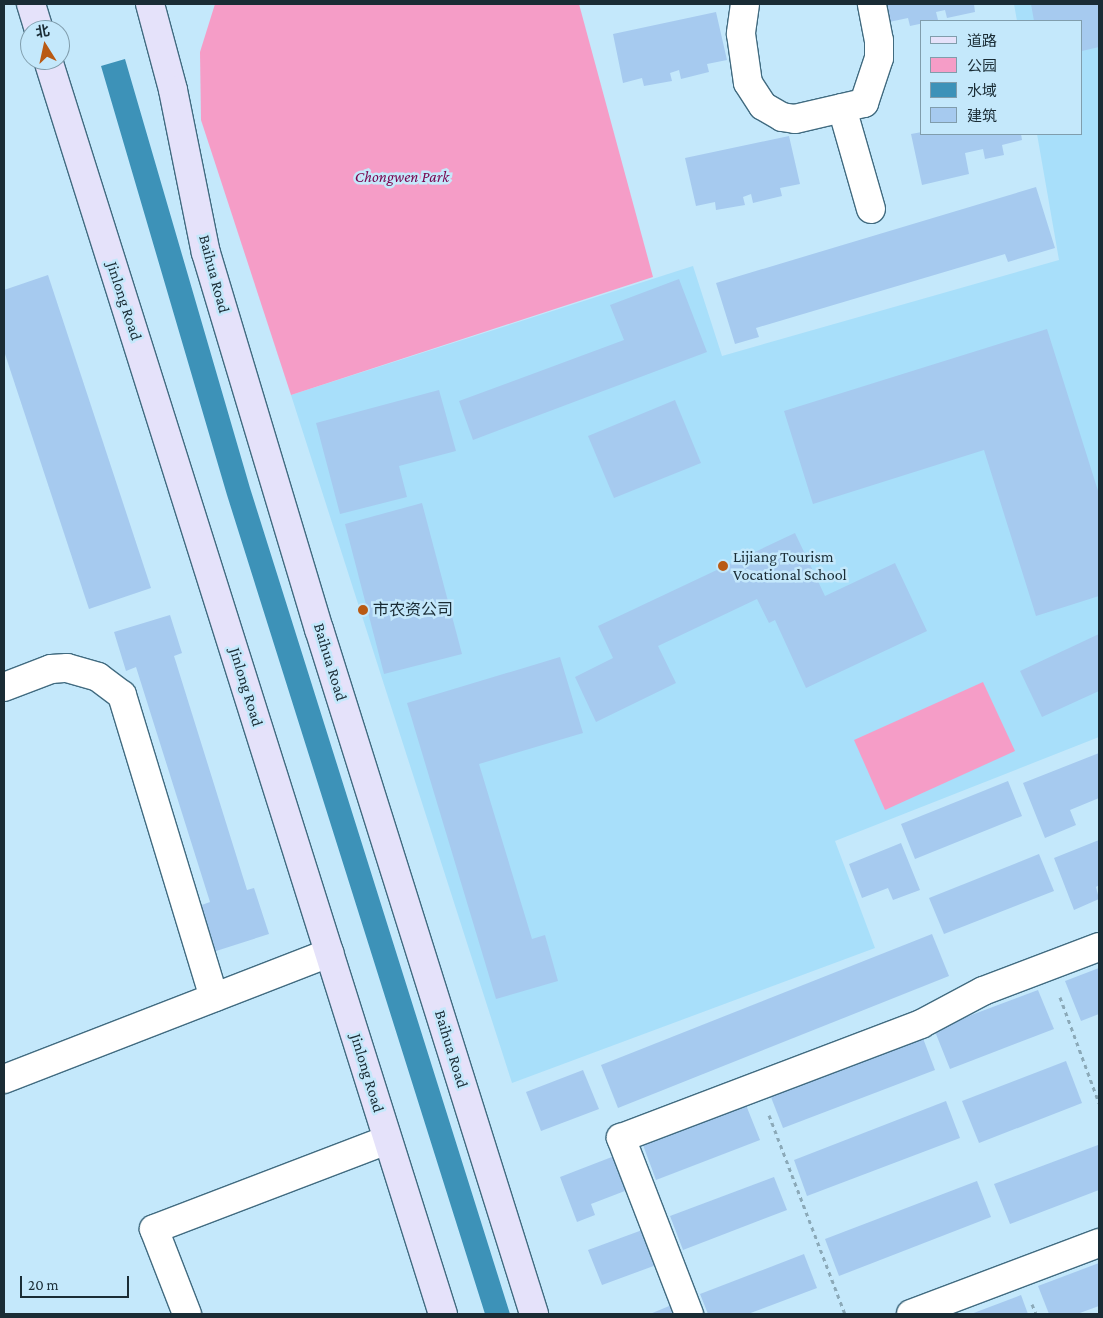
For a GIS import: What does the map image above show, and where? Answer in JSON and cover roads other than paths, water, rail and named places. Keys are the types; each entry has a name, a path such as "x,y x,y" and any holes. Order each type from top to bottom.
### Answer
{"main road":[{"path":"31,4 36,20"},
{"name":"Baihua Road","path":"150,4 173,90 209,262 322,639 534,1314"},
{"name":"Jinlong Road","path":"51,70 443,1314"}],"lane":[{"path":"745,4 741,34 748,83 763,106 782,117 795,119 864,103 876,74 880,41 872,4"},
{"path":"842,108 870,209"},
{"path":"4,687 51,669 67,668 98,677 122,695 214,997"},
{"path":"689,1314 621,1138 921,1024 983,991 1099,947"},
{"path":"4,1079 329,953"},
{"path":"187,1314 154,1229 387,1140"},
{"path":"911,1314 1099,1243"}],"water":[{"path":"125,59 250,488 510,1314 485,1314 227,495 101,66"}],"place":[{"name":"Lijiang Tourism Vocational School","path":"723,566"},
{"name":"市农资公司","path":"363,610"}],"park label":[{"name":"Chongwen Park","path":"402,177"}]}
